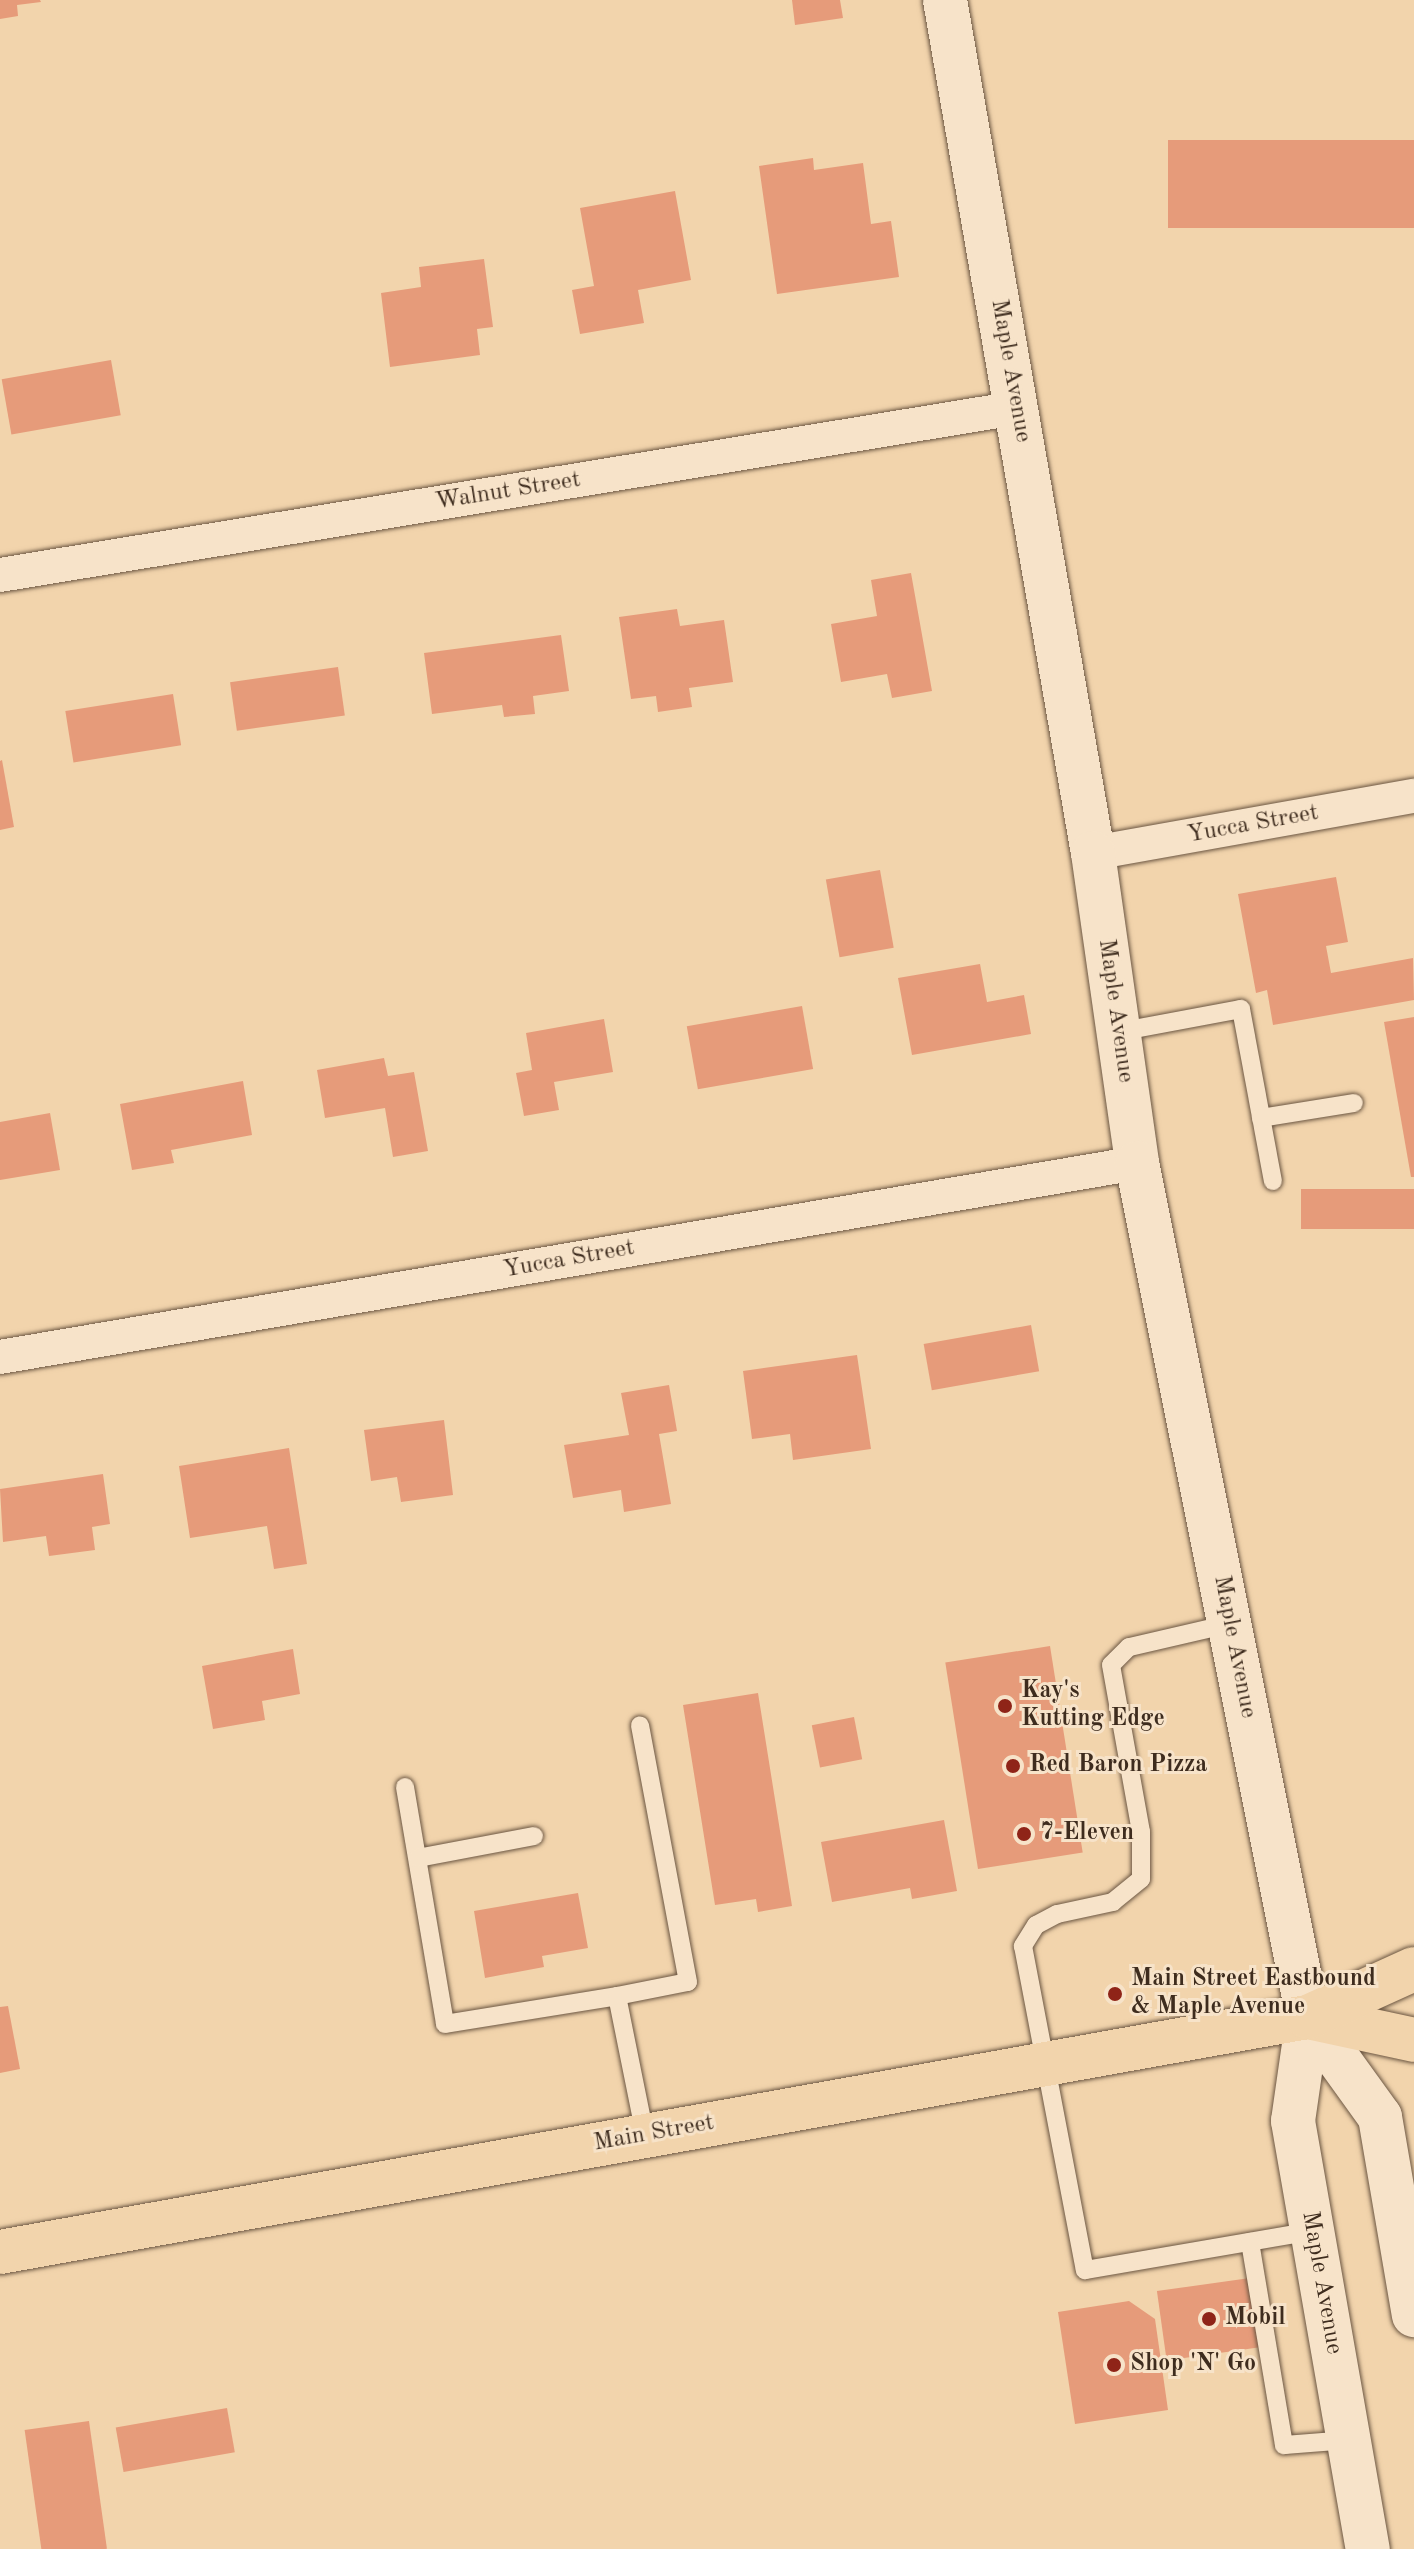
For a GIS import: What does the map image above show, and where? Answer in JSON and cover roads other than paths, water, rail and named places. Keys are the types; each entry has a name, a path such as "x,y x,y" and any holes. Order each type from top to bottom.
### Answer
{"main road":[{"name":"Main Street","path":"0,2252 1308,2017 1414,1969"},
{"name":"Main Street","path":"1308,2017 1414,2040"}],"street":[{"name":"Maple Avenue","path":"945,0 1093,853 1137,1163 1308,2017 1293,2121 1368,2549"},
{"name":"Walnut Street","path":"0,575 1017,408"},
{"name":"Yucca Street","path":"1093,853 1414,796"},
{"name":"Yucca Street","path":"0,1357 1137,1163"},
{"name":"Maple Avenue","path":"1308,2017 1380,2117 1414,2315"}],"lane":[{"path":"1118,1032 1241,1009 1273,1181"},
{"path":"1261,1118 1354,1103"},
{"path":"1229,1624 1129,1647 1111,1665 1144,1859 1141,1879 1113,1902 1057,1914 1036,1925 1023,1946 1049,2063 1085,2270 1312,2231"},
{"path":"405,1787 445,2024 688,1982 640,1725"},
{"path":"418,1858 534,1836"},
{"path":"617,1996 645,2135"},
{"path":"1250,2242 1284,2445 1349,2440"}],"place":[{"name":"Kay's Kutting Edge","path":"1005,1706"},
{"name":"Red Baron Pizza","path":"1013,1766"},
{"name":"7-Eleven","path":"1024,1834"},
{"name":"Main Street Eastbound & Maple Avenue","path":"1115,1994"},
{"name":"Mobil","path":"1209,2319"},
{"name":"Shop 'N' Go","path":"1114,2365"}]}
